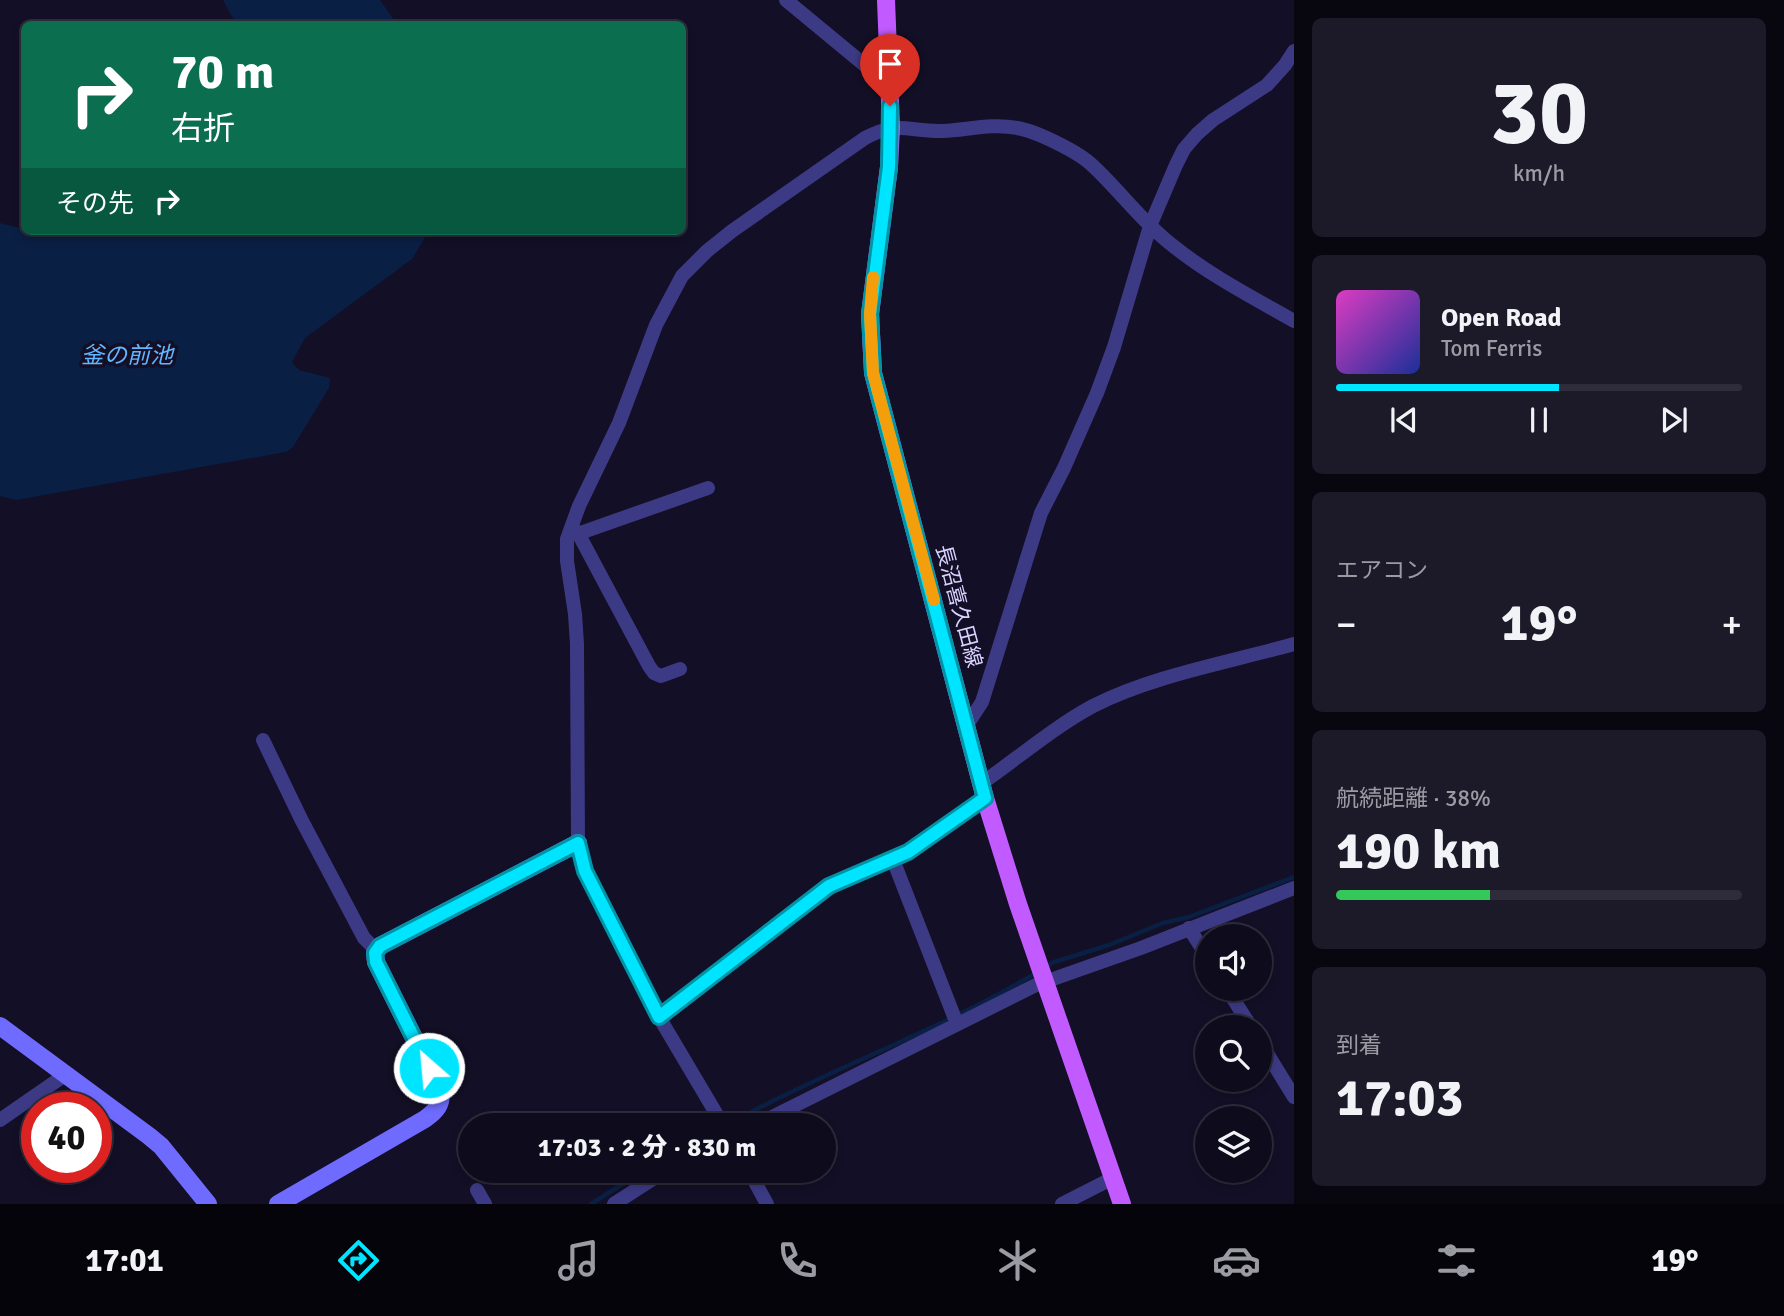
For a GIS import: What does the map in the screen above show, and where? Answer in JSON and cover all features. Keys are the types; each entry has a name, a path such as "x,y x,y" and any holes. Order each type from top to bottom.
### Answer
{"main road":[{"name":"長沼喜久田線","path":"886,0 891,127 889,167 870,314 873,373 983,791 1045,982 1122,1204"}],"street":[{"path":"786,0 890,86"},
{"path":"967,725 982,702 989,684 1041,513 1064,468 1110,359 1150,226 1184,149 1213,120 1267,85 1294,51"},
{"path":"716,1113 659,1017 585,871 578,843 578,678 575,614 567,561 579,506 619,423 656,326 682,276 732,231 865,138 891,127 941,131 993,126 1017,128 1042,136 1091,164 1150,226 1196,264 1294,321"},
{"path":"574,533 708,488"},
{"path":"574,533 649,666 661,676 680,669"},
{"path":"659,1017 816,894 917,846 1067,722 1104,701 1162,681 1294,644"},
{"path":"263,740 364,938 377,951"},
{"path":"278,1204 425,1119 440,1105 440,1090 376,962 380,946 578,843"},
{"path":"892,857 957,1024"},
{"path":"780,1113 1045,982 1294,888"},
{"path":"1189,928 1195,937"},
{"path":"0,1026 130,1120 161,1146 208,1204"},
{"path":"1272,1057 1290,1080 1294,1097"},
{"path":"0,1120 65,1075"},
{"path":"1062,1204 1113,1178"},
{"path":"614,1204 646,1183"},
{"path":"756,1183 767,1204"},
{"path":"477,1190 485,1204"}],"water":[{"path":"223,0 380,0 395,21 234,21"},
{"name":"釜の前池","path":"0,223 21,228 21,235 427,235 412,259 305,338 292,362 299,370 330,378 329,388 293,447 286,452 16,500 0,496"}],"waterway":[{"path":"1045,967 1294,877"},
{"path":"748,1113 970,1009 1038,972"},
{"path":"591,1204 624,1183"}],"slow traffic":[{"path":"873,277 870,314 873,373 934,600"}],"route":[{"path":"429,1068 376,962 375,953 380,946 578,843 585,871 659,1017 829,886 908,852 985,798 873,373 870,314 889,167 890,106"}]}
